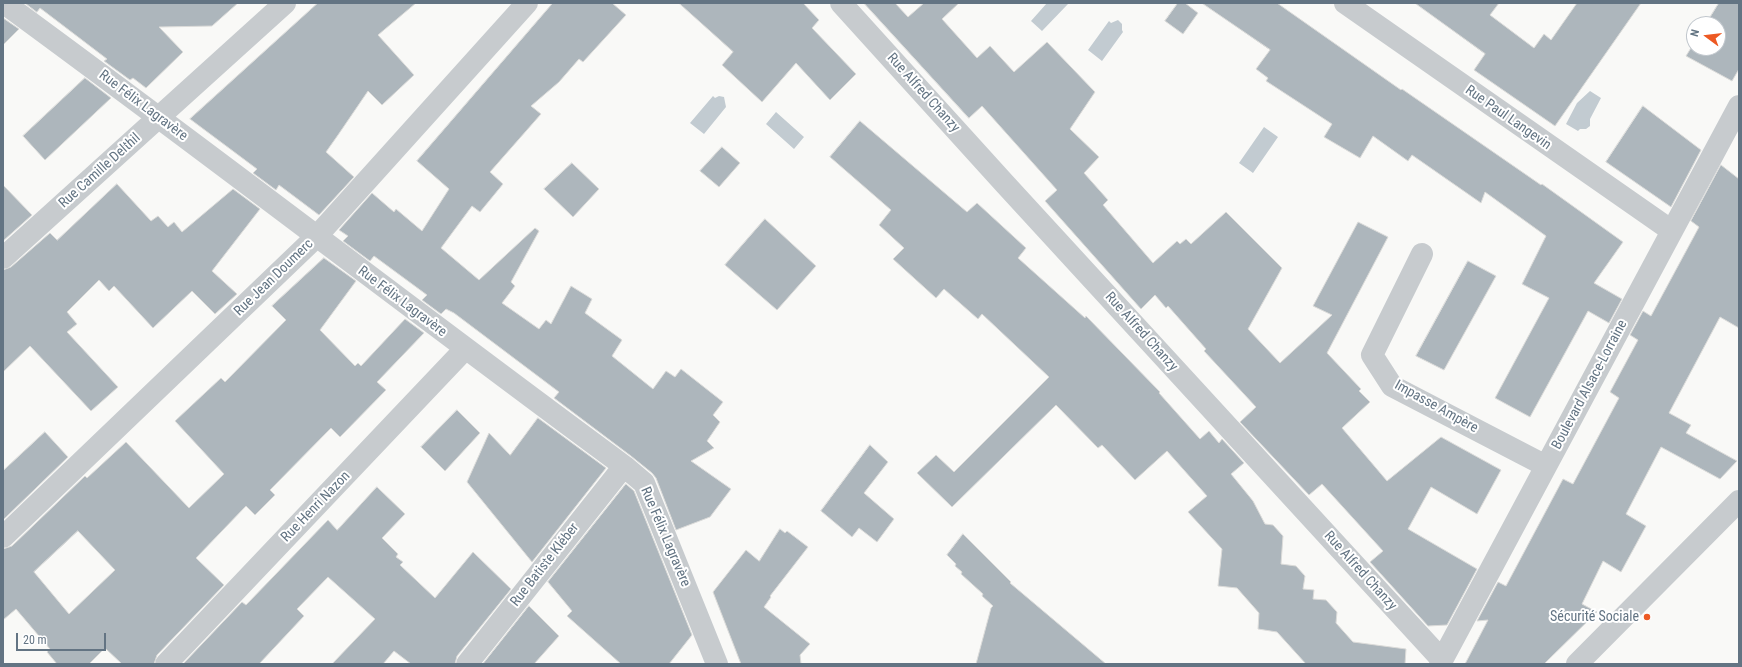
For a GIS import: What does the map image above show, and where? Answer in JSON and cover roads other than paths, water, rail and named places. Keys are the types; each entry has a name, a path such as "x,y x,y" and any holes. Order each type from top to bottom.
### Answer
{"street":[{"name":"Rue Félix Lagravère","path":"4,3 159,117 465,349 624,466 644,483 717,664"},
{"name":"Rue Camille Delthil","path":"3,258 285,3"},
{"name":"Rue Jean Doumerc","path":"3,537 316,237 527,3"},
{"name":"Rue Alfred Chanzy","path":"842,3 1441,662"},
{"name":"Rue Paul Langevin","path":"1344,3 1672,231"},
{"name":"Boulevard Alsace-Lorraine","path":"1441,662 1739,106"},
{"name":"Impasse Ampère","path":"1422,254 1372,356 1392,386 1546,466"},
{"name":"Rue Henri Nazon","path":"166,664 465,349"},
{"name":"Rue Batiste Kléber","path":"467,664 624,466"},
{"path":"1577,664 1739,501"}],"place":[{"name":"Sécurité Sociale","path":"1647,617"}]}
